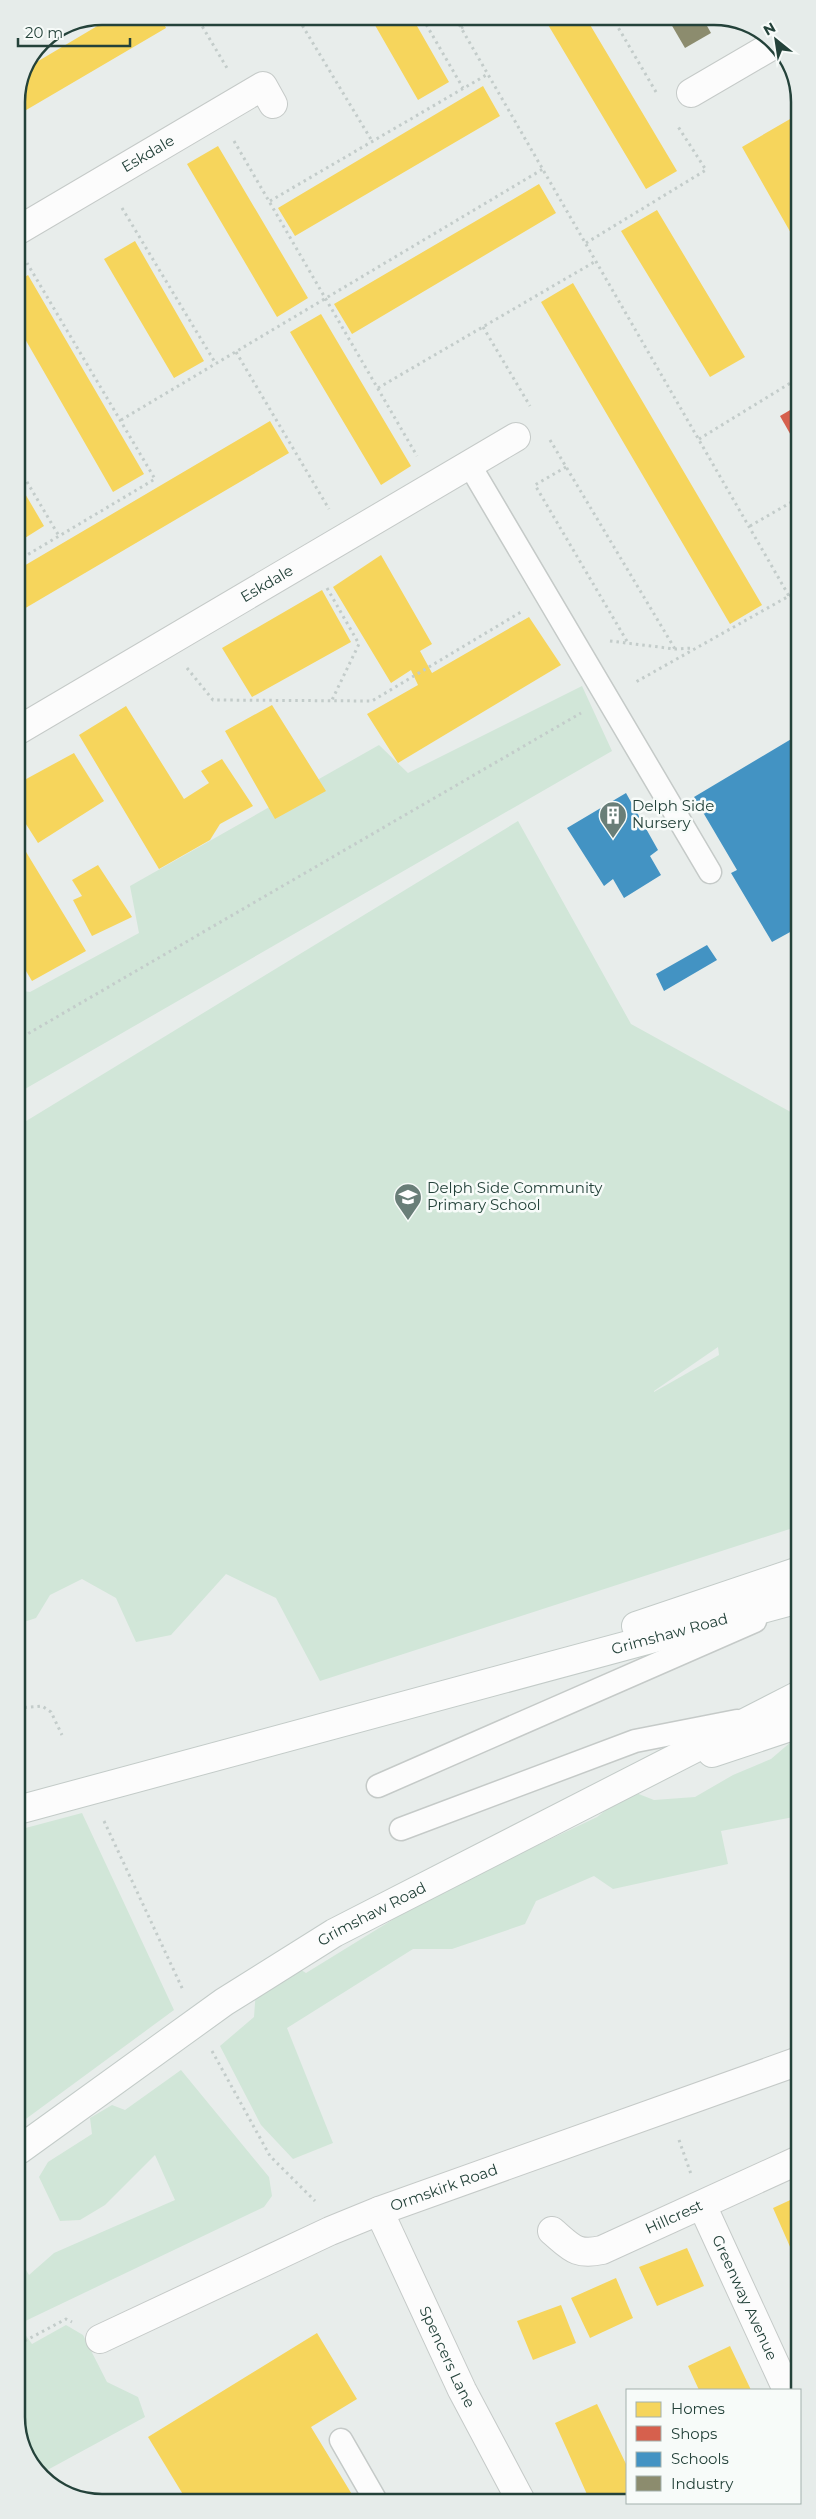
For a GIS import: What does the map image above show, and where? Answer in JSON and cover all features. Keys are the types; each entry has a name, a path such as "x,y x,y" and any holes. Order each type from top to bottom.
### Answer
{"street":[{"path":"691,93 751,58"},
{"name":"Eskdale","path":"25,226 263,86 273,104"},
{"name":"Eskdale","path":"25,726 433,484 516,437"},
{"path":"365,1718 791,1574"},
{"name":"Grimshaw Road","path":"25,1808 791,1602"},
{"name":"Grimshaw Road","path":"25,2146 224,2002 334,1933 750,1718 791,1699"},
{"path":"631,1780 791,1727"},
{"name":"Ormskirk Road","path":"100,2339 330,2231 379,2211 791,2064"},
{"name":"Hillcrest","path":"552,2230 575,2251 589,2253 602,2250 791,2164"},
{"name":"Greenway Avenue","path":"702,2205 787,2389"},
{"name":"Spencers Lane","path":"379,2211 462,2390 515,2494"}],"lane":[{"path":"469,464 606,699 710,872"},
{"name":"Grimshaw Road","path":"378,1786 791,1604"},
{"name":"Grimshaw Road","path":"402,1829 635,1741 750,1718"},
{"path":"341,2440 372,2494"}],"path":[{"path":"201,25 244,97"},
{"path":"302,25 372,141"},
{"path":"426,25 463,88"},
{"path":"25,1036 606,699 789,596 459,25"},
{"path":"461,28 466,25"},
{"path":"616,25 659,96"},
{"path":"270,201 488,74"},
{"path":"217,113 270,201 324,298 433,484"},
{"path":"586,243 706,170 674,120"},
{"path":"120,420 544,169"},
{"path":"105,180 216,364"},
{"path":"378,388 596,260"},
{"path":"25,555 155,479 26,262"},
{"path":"483,327 532,409"},
{"path":"236,352 345,536"},
{"path":"700,439 791,384"},
{"path":"547,434 675,650"},
{"path":"566,467 535,485 628,643"},
{"path":"25,478 59,536"},
{"path":"750,526 791,502"},
{"path":"310,557 359,644 331,702"},
{"path":"166,642 213,700 372,701 547,597"},
{"path":"570,636 675,650 695,648"},
{"path":"25,1707 42,1706 50,1712 62,1735"},
{"path":"104,1820 185,1994"},
{"path":"211,2050 270,2156 314,2199 330,2231"},
{"path":"668,2108 702,2205"},
{"path":"25,2341 66,2319 100,2339"}],"green space":[{"path":"582,686 612,751 25,1089 25,991 30,992 139,933 130,886 379,745 408,773"},
{"name":"Delph Side Community Primary School","path":"518,821 631,1024 791,1112 791,1529 320,1681 276,1598 226,1574 171,1635 136,1642 116,1598 82,1579 50,1595 36,1618 25,1622 25,1122","holes":["718,1347 719,1355 654,1391"]},
{"path":"791,1742 791,1818 721,1831 728,1864 613,1889 594,1876 536,1901 525,1924 452,1949 413,1949 287,2028 333,2143 293,2159 261,2125 220,2046 254,2017 256,1989 293,1965 306,1973 397,1917 500,1863 597,1817 631,1791 654,1800 695,1797 733,1775 771,1759"},
{"path":"82,1813 174,2010 25,2120 25,1828"},
{"path":"181,2070 269,2177 272,2196 264,2207 25,2321 25,2268 29,2275 54,2253 175,2200 155,2155 105,2205 80,2220 60,2221 39,2177 48,2162 92,2134 90,2118 112,2105 125,2110"},
{"path":"66,2325 83,2335 107,2382 138,2397 145,2417 47,2470 35,2456 26,2427 25,2334 32,2344"}],"building: Homes":[{"path":"99,25 164,25 166,28 25,111 26,87 36,62"},
{"path":"375,25 416,25 449,82 418,100"},
{"path":"548,25 590,25 677,171 646,189"},
{"path":"483,86 500,116 295,236 278,208"},
{"path":"791,118 791,233 742,147"},
{"path":"218,146 308,298 277,317 187,164"},
{"path":"539,184 556,213 352,334 334,304"},
{"path":"657,210 745,357 710,377 621,231"},
{"path":"135,241 204,361 174,378 104,259"},
{"path":"28,275 144,474 113,492 25,339 25,277"},
{"path":"573,283 762,605 730,624 541,302"},
{"path":"321,314 411,466 381,485 290,332"},
{"path":"270,421 289,453 25,608 25,565"},
{"path":"25,494 44,526 25,538"},
{"path":"381,555 432,644 420,651 432,673 529,617 561,665 398,763 367,714 418,685 411,670 391,683 333,587"},
{"path":"322,590 351,642 252,697 222,648"},
{"path":"272,705 326,791 275,819 225,731"},
{"path":"126,706 184,799 209,783 201,771 222,759 253,806 220,824 210,840 159,869 79,735"},
{"path":"74,753 104,801 38,843 25,823 25,780"},
{"path":"25,850 86,951 32,981 25,969"},
{"path":"98,865 132,917 92,936 73,900 82,896 72,880"},
{"path":"791,2200 791,2249 773,2208"},
{"path":"687,2248 704,2286 657,2306 639,2267"},
{"path":"616,2278 633,2318 590,2338 571,2298"},
{"path":"561,2305 576,2343 533,2360 517,2321"},
{"path":"317,2333 357,2399 311,2427 352,2494 183,2494 148,2437"},
{"path":"730,2346 751,2389 699,2389 688,2366"},
{"path":"597,2404 626,2464 626,2494 587,2494 555,2423"}],"building: Shops":[{"path":"791,410 791,435 780,416"}],"building: Schools":[{"path":"791,739 791,932 772,942 731,873 737,870 694,797"},
{"name":"Delph Side Nursery","path":"626,793 658,850 650,856 661,875 624,898 613,879 604,886 567,828"},
{"path":"707,945 717,960 664,991 656,974"}],"building: Industry":[{"path":"672,25 706,25 711,33 685,48"}],"place":[{"name":"Delph Side Nursery","path":"613,839"},
{"name":"Delph Side Community Primary School","path":"408,1221"}]}
